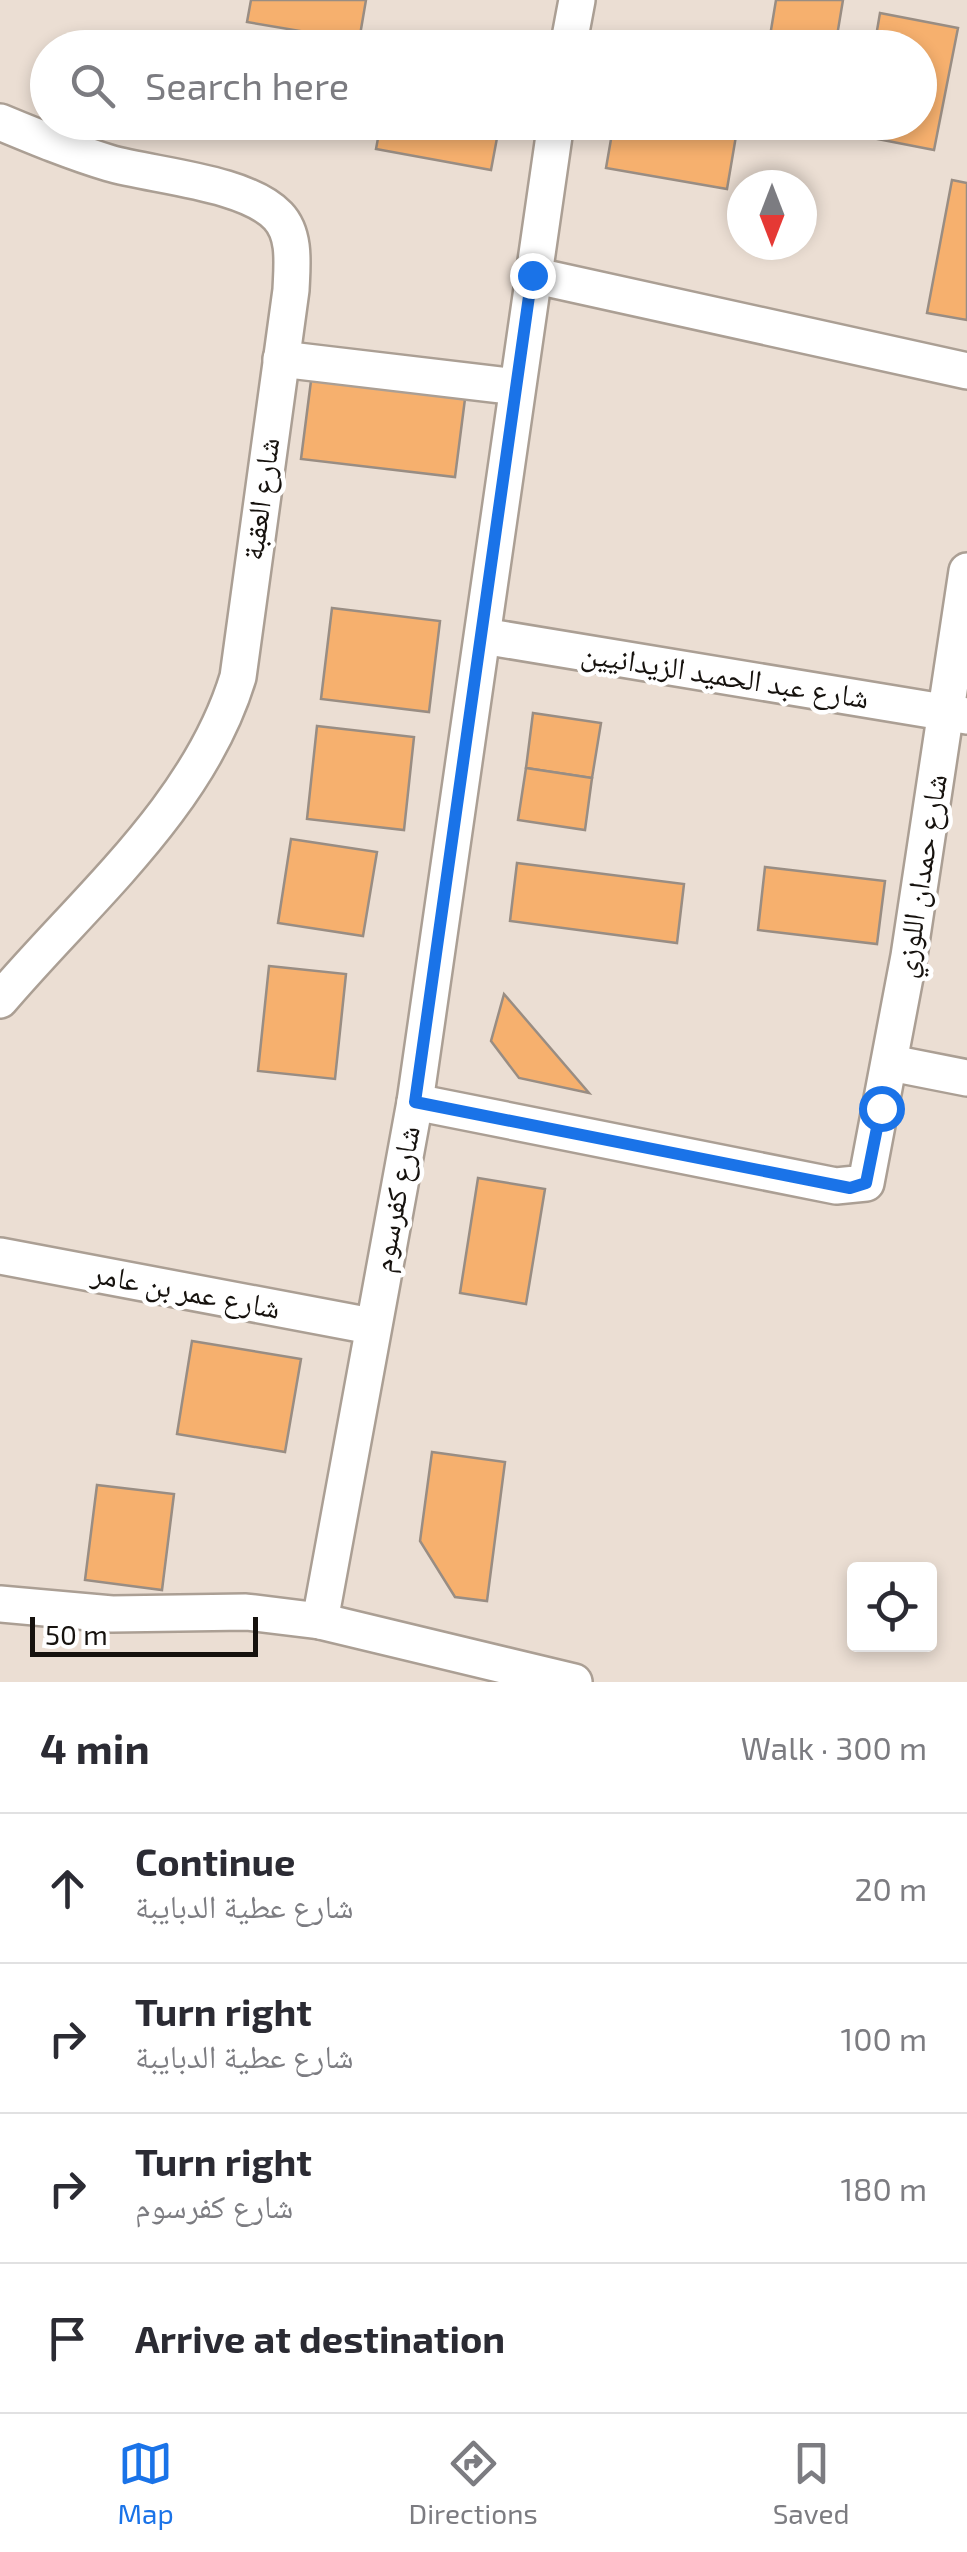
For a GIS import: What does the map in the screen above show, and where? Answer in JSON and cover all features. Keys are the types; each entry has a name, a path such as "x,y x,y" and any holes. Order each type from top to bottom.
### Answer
{"street":[{"path":"571,30 576,0"},
{"name":"شارع العقبة","path":"0,122 30,133"},
{"name":"شارع العقبة","path":"0,1000 178,794 226,718 238,677 292,255 289,231 277,214 238,194 106,162 48,140"},
{"name":"شارع كفرسوم","path":"320,1621 415,1102 553,140"},
{"path":"532,275 967,371"},
{"path":"281,359 516,387"},
{"name":"شارع حمدان اللوزي","path":"415,1102 850,1188 866,1183 957,714 967,570"},
{"name":"شارع عبد الحميد الزيدانيين","path":"483,636 957,714"},
{"path":"891,1063 967,1078"},
{"name":"شارع عمر بن عامر","path":"0,1256 371,1326"},
{"path":"0,1604 112,1614 246,1612 320,1621 574,1682"}],"building":[{"path":"251,0 366,0 361,30 294,30 247,22"},
{"path":"776,0 843,0 838,30 771,30"},
{"path":"880,13 958,28 937,135 937,30 877,30"},
{"path":"378,140 497,140 491,170 376,149"},
{"path":"611,140 735,140 730,170 727,170 727,189 606,168"},
{"path":"883,140 936,140 934,150"},
{"path":"952,180 967,183 967,320 927,313"},
{"path":"312,373 466,391 455,477 301,459"},
{"path":"332,608 440,621 429,712 321,699"},
{"path":"533,713 601,723 592,778 526,768"},
{"path":"317,726 414,737 404,830 307,819"},
{"path":"526,768 592,778 585,830 518,820"},
{"path":"291,839 377,852 363,936 278,923"},
{"path":"517,863 684,884 677,943 510,921"},
{"path":"765,867 885,881 877,944 758,930"},
{"path":"269,966 346,974 335,1079 258,1071"},
{"path":"504,994 589,1093 519,1078 491,1041"},
{"path":"478,1178 545,1189 526,1304 460,1293"},
{"path":"192,1341 301,1359 285,1452 177,1434"},
{"path":"432,1452 505,1462 487,1601 455,1597 420,1541"},
{"path":"97,1485 174,1494 162,1590 85,1580"}],"route":[{"path":"532,275 415,1102 850,1188 866,1183 881,1108"}]}
